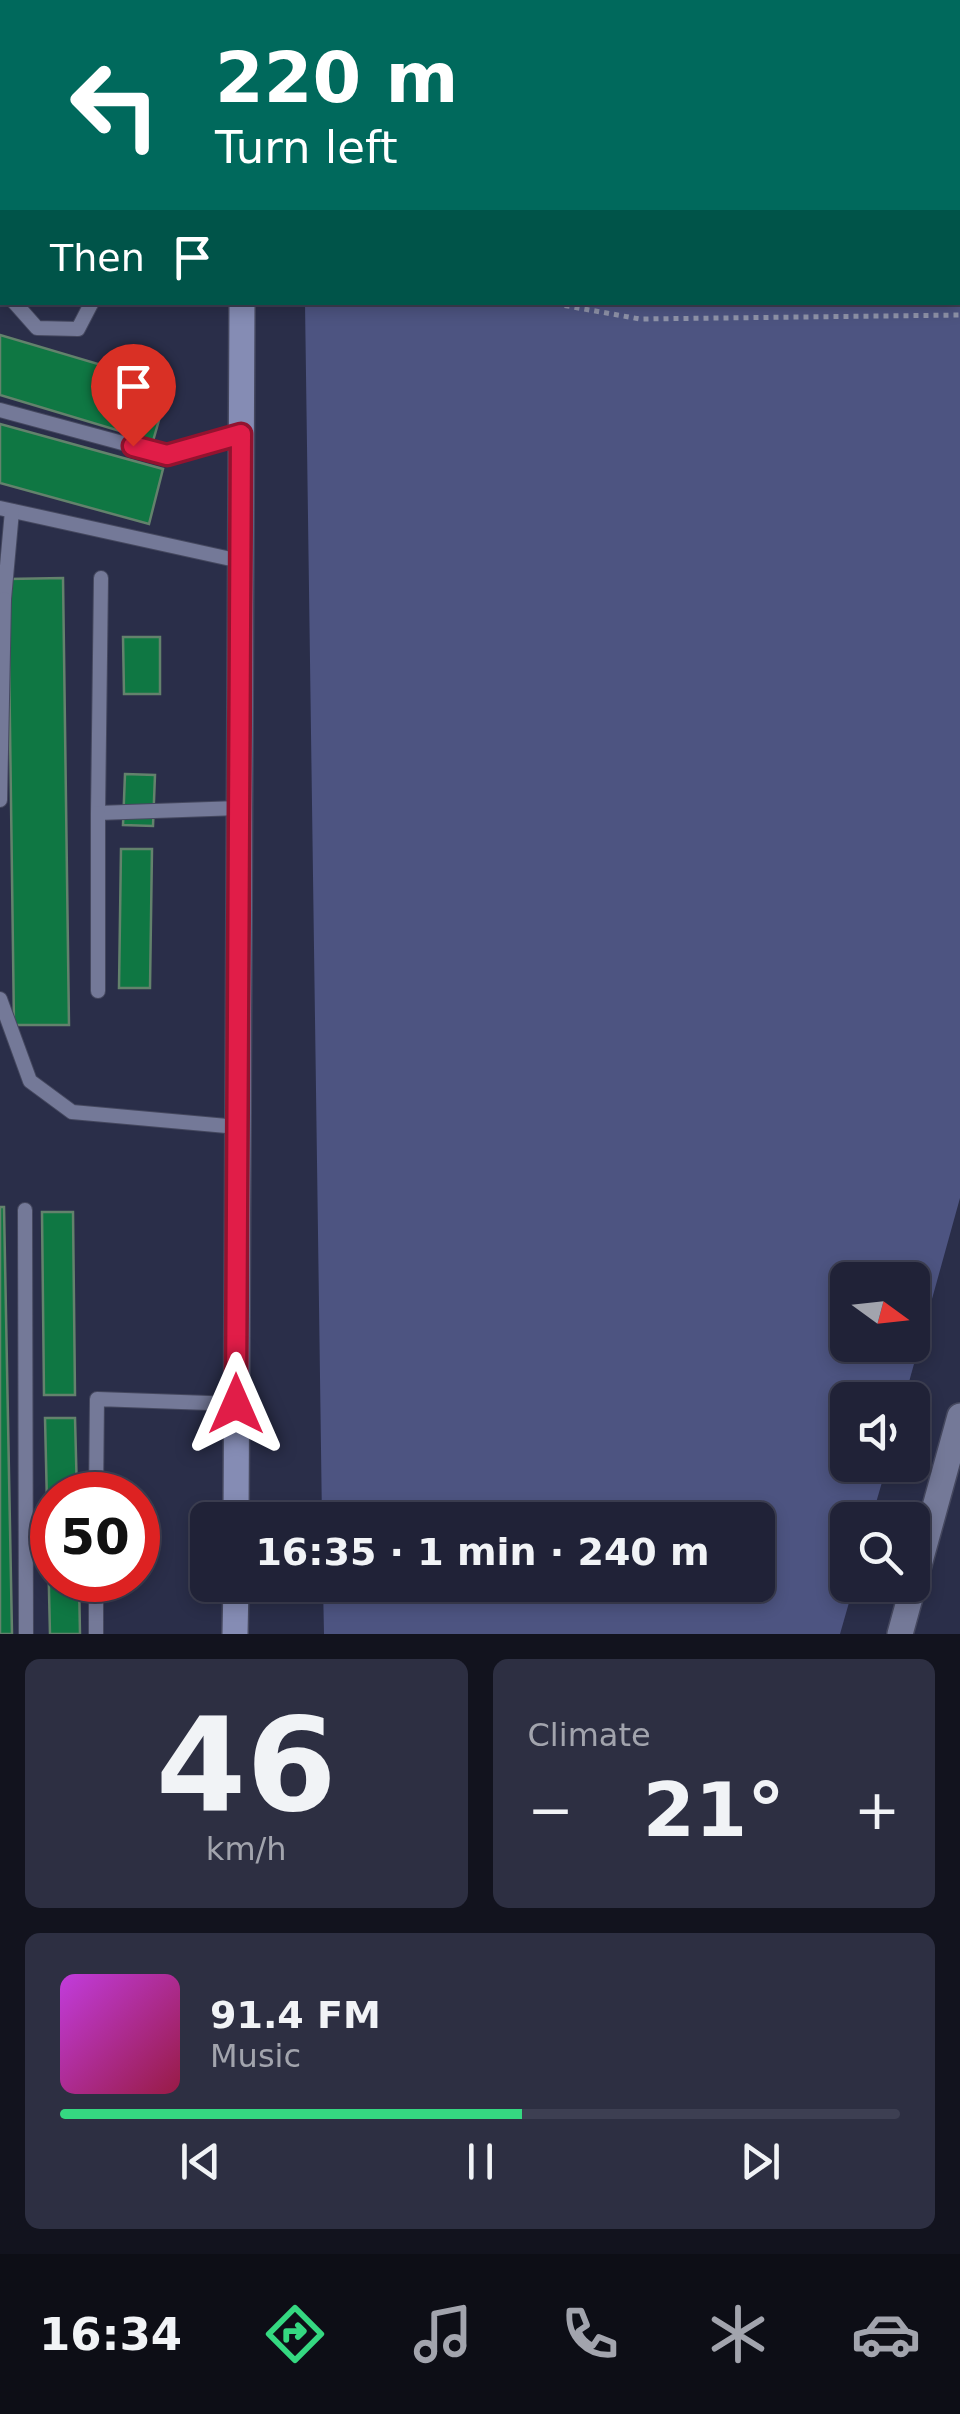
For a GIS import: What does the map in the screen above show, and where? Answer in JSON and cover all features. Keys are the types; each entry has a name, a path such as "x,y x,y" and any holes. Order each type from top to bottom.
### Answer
{"main road":[{"path":"236,1502 242,305"},
{"path":"235,1634 236,1602"}],"street":[{"path":"900,1634 960,1416"}],"lane":[{"path":"17,305 37,328 78,329 90,305"},
{"path":"0,410 167,455 241,434"},
{"path":"0,800 6,510 240,560"},
{"path":"98,991 101,578"},
{"path":"98,812 239,808"},
{"path":"0,998 30,1081 72,1112 238,1127"},
{"path":"25,1210 26,1634"},
{"path":"96,1472 97,1399 236,1404"},
{"path":"96,1602 96,1634"}],"path":[{"path":"561,305 640,319 960,315"}],"shaded area":[{"path":"305,305 960,305 960,1198 930,1306 930,1262 830,1262 830,1362 915,1362 909,1382 830,1382 830,1482 882,1482 876,1502 830,1502 830,1602 849,1602 840,1634 324,1634 323,1602 775,1602 775,1502 322,1502"}],"building":[{"path":"0,335 169,385 153,441 0,395"},
{"path":"0,424 163,469 149,524 0,483"},
{"path":"63,578 69,1025 14,1025 8,579"},
{"path":"123,637 160,637 160,694 124,694"},
{"path":"125,774 155,775 153,826 123,825"},
{"path":"121,849 152,849 150,988 119,988"},
{"path":"0,1207 4,1207 12,1634 0,1634"},
{"path":"42,1212 73,1212 75,1395 44,1395"},
{"path":"45,1418 75,1418 76,1472 46,1472"},
{"path":"49,1602 79,1602 80,1634 50,1634"}],"route":[{"path":"133,446 167,455 241,434 236,1404"}]}
